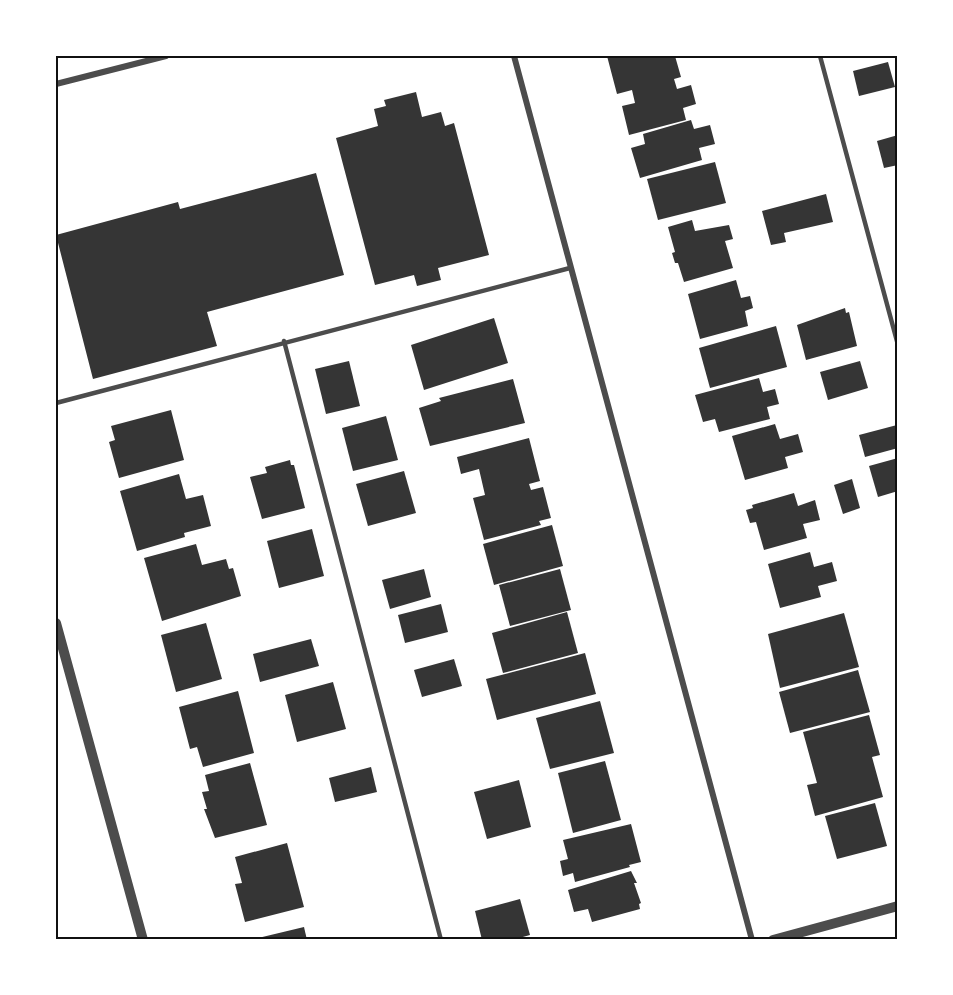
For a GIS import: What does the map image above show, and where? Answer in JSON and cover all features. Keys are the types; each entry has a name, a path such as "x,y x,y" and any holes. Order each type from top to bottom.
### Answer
{"street":[{"path":"56,84 166,56"},
{"path":"514,56 752,939"},
{"path":"56,623 143,939"},
{"path":"773,939 897,906"}],"lane":[{"path":"819,56 897,345"},
{"path":"56,403 284,341 570,268"},
{"path":"284,341 441,939"}],"building":[{"path":"607,56 675,56 681,77 674,79 677,89 691,85 696,104 683,108 686,120 629,135 622,106 635,103 632,90 617,94"},
{"path":"888,62 895,87 859,96 853,71"},
{"path":"416,92 422,117 441,112 445,126 454,123 489,255 438,268 441,280 417,286 414,275 375,285 336,138 378,126 374,109 386,106 384,100"},
{"path":"691,120 694,129 710,125 715,144 699,148 702,160 640,178 631,148 645,144 643,134"},
{"path":"898,135 898,165 884,168 877,141"},
{"path":"715,162 726,203 658,220 647,179"},
{"path":"316,173 344,275 207,312 217,346 93,379 56,235 178,202 180,209"},
{"path":"826,194 833,222 784,233 786,242 771,245 762,211"},
{"path":"692,220 695,231 729,225 733,239 725,241 733,268 684,282 672,253 675,252 668,227"},
{"path":"736,280 741,298 750,296 753,308 745,311 748,326 700,339 688,294"},
{"path":"845,308 846,313 849,312 857,346 806,360 797,325"},
{"path":"494,318 508,363 424,390 411,345"},
{"path":"776,326 787,367 710,388 699,348"},
{"path":"349,361 360,406 326,414 315,369"},
{"path":"860,361 868,388 828,400 820,372"},
{"path":"759,378 763,392 775,389 779,404 767,407 770,419 719,432 715,419 703,422 695,395"},
{"path":"513,379 525,423 430,446 419,408 441,401 439,398"},
{"path":"171,410 184,460 119,478 109,442 115,440 111,426"},
{"path":"386,416 398,460 353,471 342,428"},
{"path":"775,424 780,439 798,434 803,452 785,457 788,468 745,480 732,436"},
{"path":"897,425 898,448 865,457 859,435"},
{"path":"529,438 540,481 529,484 531,490 543,487 551,518 539,521 541,525 484,540 473,498 485,495 479,469 461,474 457,457"},
{"path":"898,458 898,491 878,497 869,466"},
{"path":"290,460 291,465 294,465 305,508 262,519 250,477 267,473 265,467"},
{"path":"404,471 416,513 368,526 356,484"},
{"path":"179,474 186,499 203,495 211,526 184,533 185,537 137,551 120,491"},
{"path":"852,479 860,508 843,514 834,485"},
{"path":"794,493 798,506 815,500 820,520 803,524 807,538 764,550 756,522 750,523 746,510 753,508 752,505"},
{"path":"552,525 563,566 494,585 483,544"},
{"path":"312,529 324,576 279,588 267,541"},
{"path":"196,544 202,565 226,559 229,569 233,568 241,596 162,621 144,558"},
{"path":"810,552 814,567 832,562 837,581 818,586 821,597 780,608 768,564"},
{"path":"424,569 431,597 390,609 382,580"},
{"path":"560,569 571,610 510,626 499,585"},
{"path":"441,604 448,632 405,643 398,615"},
{"path":"567,612 578,653 503,673 492,633"},
{"path":"844,613 859,667 780,688 768,634"},
{"path":"206,623 222,679 176,692 161,635"},
{"path":"311,639 319,666 260,682 253,654"},
{"path":"585,653 596,694 497,720 486,679"},
{"path":"454,659 462,686 422,697 414,670"},
{"path":"858,670 870,712 790,733 779,692"},
{"path":"333,682 346,729 297,742 285,695"},
{"path":"238,691 254,753 203,767 197,747 190,749 179,707"},
{"path":"600,701 614,753 550,769 536,718"},
{"path":"869,715 880,755 872,757 883,797 815,816 807,785 817,783 803,732"},
{"path":"605,761 621,820 573,833 558,773"},
{"path":"250,763 267,825 215,838 204,809 207,809 202,792 209,791 205,775"},
{"path":"371,767 377,792 335,802 329,778"},
{"path":"519,780 531,827 487,839 474,792"},
{"path":"875,803 887,846 837,859 825,816"},
{"path":"631,824 641,862 575,882 573,873 563,876 560,861 568,859 563,840"},
{"path":"287,843 304,907 245,922 235,884 242,883 235,857"},
{"path":"631,871 637,883 634,883 641,903 639,904 640,909 592,922 588,909 574,912 568,890"},
{"path":"520,899 530,935 512,940 482,940 475,911"},
{"path":"304,927 307,940 254,940 254,939"}]}
